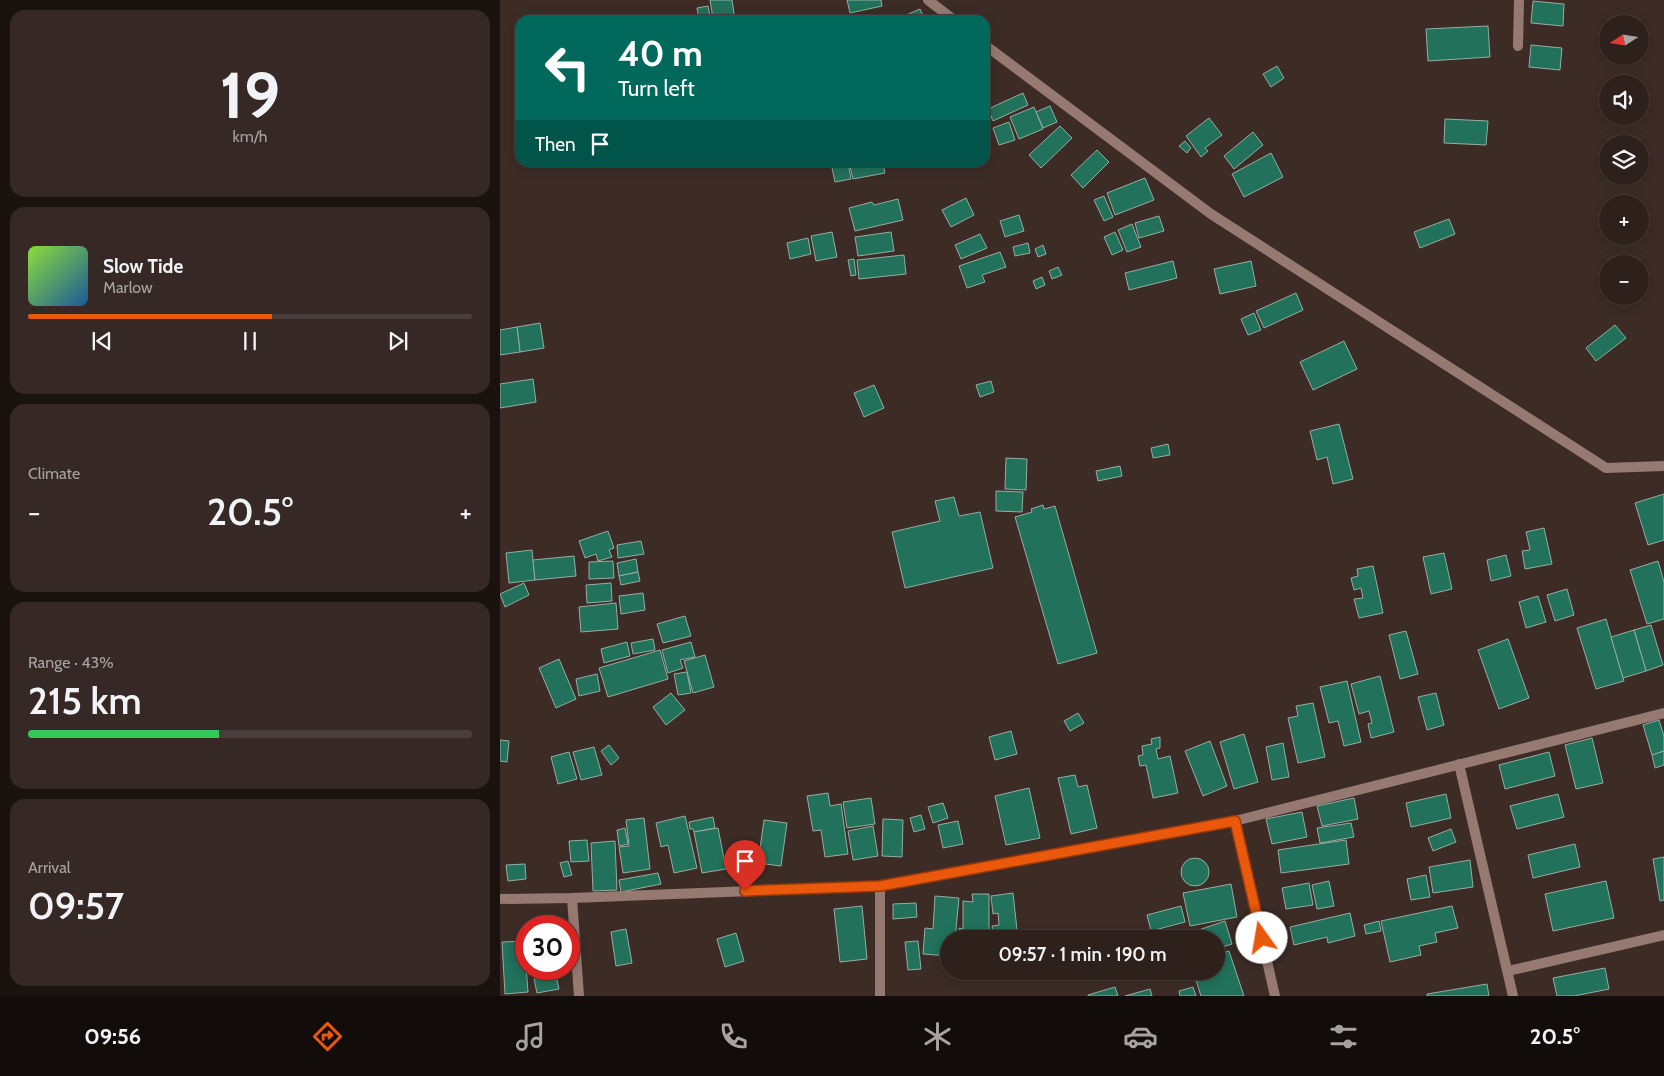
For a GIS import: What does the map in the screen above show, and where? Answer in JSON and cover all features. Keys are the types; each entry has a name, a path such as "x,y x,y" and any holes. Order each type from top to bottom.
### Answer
{"street":[{"path":"928,0 948,15"},
{"path":"1518,46 1519,0"},
{"path":"990,49 1211,214 1606,468 1664,466"},
{"path":"500,899 880,886 1235,821 1664,713"},
{"path":"1459,764 1513,996"},
{"path":"1235,821 1275,996"},
{"path":"880,886 880,996"},
{"path":"572,898 579,996"},
{"path":"1508,971 1664,935"}],"building":[{"path":"710,0 732,0 734,15 712,15"},
{"path":"847,0 881,0 882,6 850,13"},
{"path":"1533,1 1564,4 1563,26 1531,23"},
{"path":"708,6 710,15 698,15 697,8"},
{"path":"920,9 923,15 906,15"},
{"path":"1488,26 1490,57 1428,61 1426,29"},
{"path":"1531,45 1562,48 1560,70 1529,67"},
{"path":"1277,66 1284,78 1271,87 1263,74"},
{"path":"1023,93 1028,105 993,121 990,108"},
{"path":"1050,106 1057,122 1043,128 1036,112"},
{"path":"1034,107 1043,129 1019,139 1010,117"},
{"path":"1209,118 1222,135 1205,148 1208,151 1201,157 1186,136"},
{"path":"1445,119 1488,121 1486,145 1444,143"},
{"path":"1009,122 1015,140 999,145 993,128"},
{"path":"1060,126 1072,138 1041,168 1029,155"},
{"path":"1253,132 1263,145 1234,169 1224,156"},
{"path":"1185,141 1191,148 1187,153 1179,146"},
{"path":"1097,150 1109,162 1083,188 1071,175"},
{"path":"1271,153 1283,177 1244,197 1232,174"},
{"path":"832,167 849,167 851,179 835,182"},
{"path":"850,167 884,167 885,173 853,179"},
{"path":"1145,178 1154,200 1115,215 1107,193"},
{"path":"1104,196 1113,217 1104,221 1094,200"},
{"path":"966,198 974,215 951,227 942,210"},
{"path":"898,199 903,220 855,231 849,208 872,202 874,205"},
{"path":"1019,215 1024,231 1005,237 1000,221"},
{"path":"1159,216 1164,231 1139,238 1135,223"},
{"path":"1449,219 1455,234 1420,248 1414,232"},
{"path":"1132,224 1141,247 1127,252 1118,230"},
{"path":"832,232 837,257 816,261 811,236"},
{"path":"891,232 894,251 858,256 855,237"},
{"path":"1115,232 1123,250 1112,255 1104,237"},
{"path":"980,234 987,248 961,259 955,245"},
{"path":"808,238 811,254 790,259 787,243"},
{"path":"1028,243 1030,253 1015,256 1013,247"},
{"path":"1043,245 1046,254 1038,257 1035,249"},
{"path":"1000,252 1006,267 982,275 985,282 967,288 959,266"},
{"path":"904,255 906,274 859,279 857,260"},
{"path":"854,259 856,275 851,276 848,260"},
{"path":"1173,261 1177,278 1129,290 1125,273"},
{"path":"1251,261 1256,286 1220,294 1214,269"},
{"path":"1058,267 1062,275 1052,279 1049,271"},
{"path":"1042,277 1045,285 1036,289 1033,281"},
{"path":"1296,293 1303,310 1264,328 1256,311"},
{"path":"1254,313 1261,330 1248,335 1241,319"},
{"path":"540,323 544,348 520,352 517,327"},
{"path":"1615,325 1626,338 1596,361 1586,348"},
{"path":"517,327 520,352 500,355 500,330"},
{"path":"1344,341 1357,369 1313,390 1300,362"},
{"path":"533,379 536,402 500,408 500,384"},
{"path":"991,381 994,392 980,397 976,385"},
{"path":"874,385 884,408 864,417 854,393"},
{"path":"1339,424 1353,479 1333,484 1327,457 1317,460 1310,431"},
{"path":"1168,444 1170,455 1153,458 1151,448"},
{"path":"1006,458 1027,459 1026,490 1005,489"},
{"path":"1120,466 1122,476 1098,481 1096,471"},
{"path":"996,491 1023,492 1022,512 996,511"},
{"path":"1664,494 1664,540 1648,545 1635,503"},
{"path":"954,497 959,516 980,512 993,568 905,588 892,532 940,521 935,501"},
{"path":"1043,505 1044,509 1055,506 1097,653 1058,664 1015,517 1032,512 1031,509"},
{"path":"1544,528 1552,564 1525,569 1522,551 1530,550 1526,532"},
{"path":"608,531 614,548 609,550 612,557 598,561 596,554 585,558 579,541"},
{"path":"641,541 644,554 618,558 617,545"},
{"path":"532,550 535,580 509,583 506,553"},
{"path":"1444,553 1452,589 1431,594 1423,557"},
{"path":"1506,555 1511,576 1491,581 1487,560"},
{"path":"574,556 576,576 535,580 533,560"},
{"path":"636,559 638,572 619,576 617,563"},
{"path":"613,561 614,578 589,579 589,562"},
{"path":"1658,561 1664,582 1664,619 1647,624 1630,570"},
{"path":"1373,566 1383,613 1359,618 1354,599 1363,598 1361,588 1354,590 1351,578 1358,576 1357,569"},
{"path":"638,572 640,581 621,585 619,576"},
{"path":"524,583 529,595 505,607 500,594"},
{"path":"611,583 612,601 587,603 586,585"},
{"path":"1567,589 1574,615 1555,621 1547,595"},
{"path":"643,593 645,610 621,614 619,596"},
{"path":"1538,596 1546,622 1526,628 1519,602"},
{"path":"616,603 618,629 581,632 579,607"},
{"path":"685,616 691,636 663,643 657,624"},
{"path":"1606,619 1624,681 1596,689 1577,628"},
{"path":"1651,625 1663,665 1646,671 1634,630"},
{"path":"1634,630 1646,671 1623,678 1611,637"},
{"path":"1406,631 1418,674 1400,679 1389,635"},
{"path":"653,639 655,650 633,654 631,643"},
{"path":"1508,639 1529,698 1499,709 1478,650"},
{"path":"627,642 630,656 604,663 601,649"},
{"path":"691,642 695,657 680,660 683,668 668,673 662,650"},
{"path":"660,650 668,679 608,697 599,668"},
{"path":"705,655 714,687 693,693 684,661"},
{"path":"559,659 576,699 556,708 539,668"},
{"path":"687,672 691,693 678,695 674,674"},
{"path":"597,674 600,691 579,696 576,679"},
{"path":"1380,676 1394,732 1371,738 1368,724 1372,723 1369,711 1359,714 1351,684"},
{"path":"1347,681 1361,742 1344,746 1338,721 1329,723 1320,687"},
{"path":"671,693 685,710 666,725 653,707"},
{"path":"1436,693 1444,725 1427,730 1418,697"},
{"path":"1313,703 1325,757 1298,763 1288,718 1298,716 1296,706"},
{"path":"1078,713 1084,723 1070,731 1064,721"},
{"path":"1659,720 1664,736 1664,751 1652,755 1643,725"},
{"path":"1011,731 1017,754 995,760 989,737"},
{"path":"1244,734 1258,782 1234,789 1220,742"},
{"path":"1160,737 1160,748 1156,749 1158,759 1170,756 1178,793 1153,798 1146,765 1140,766 1138,756 1143,755 1142,746 1152,744 1151,739"},
{"path":"1592,738 1603,783 1576,789 1565,745"},
{"path":"500,740 509,741 507,762 500,761"},
{"path":"1210,741 1227,786 1203,796 1185,751"},
{"path":"1283,743 1289,777 1272,780 1266,747"},
{"path":"609,745 619,758 611,765 601,751"},
{"path":"594,747 602,775 581,780 573,752"},
{"path":"1664,751 1664,765 1655,768 1652,755"},
{"path":"569,752 577,779 558,784 551,757"},
{"path":"1549,752 1555,776 1505,789 1499,765"},
{"path":"1075,775 1078,787 1087,785 1097,828 1071,834 1058,778"},
{"path":"1029,788 1040,838 1006,845 995,796"},
{"path":"828,793 830,806 841,804 848,854 825,857 821,830 813,831 807,796"},
{"path":"1446,794 1451,818 1411,827 1406,803"},
{"path":"1558,794 1564,817 1517,829 1510,806"},
{"path":"871,798 875,824 847,828 843,802"},
{"path":"1354,798 1358,819 1322,826 1317,806"},
{"path":"943,803 948,818 933,823 928,807"},
{"path":"1302,812 1307,837 1272,844 1266,819"},
{"path":"921,815 925,829 914,832 910,818"},
{"path":"685,816 697,868 674,873 668,845 661,847 656,823"},
{"path":"713,817 715,828 694,832 693,829 690,829 689,822"},
{"path":"644,818 650,869 623,873 619,847 629,846 626,820"},
{"path":"883,819 903,820 902,857 882,856"},
{"path":"764,820 787,823 781,866 758,863"},
{"path":"958,821 963,844 943,848 938,825"},
{"path":"1351,823 1354,837 1320,843 1317,828"},
{"path":"873,826 878,856 853,860 848,831"},
{"path":"625,828 628,844 619,846 617,830"},
{"path":"718,828 726,869 702,873 694,832"},
{"path":"1451,829 1456,842 1433,851 1428,838"},
{"path":"587,840 589,861 571,862 569,841"},
{"path":"1346,840 1349,864 1281,873 1278,850"},
{"path":"615,841 617,890 593,891 591,843"},
{"path":"1575,844 1580,867 1533,878 1528,855"},
{"path":"1664,857 1664,900 1660,901 1653,859"},
{"path":"1195,858 1205,862 1209,872 1205,882 1195,886 1185,882 1181,872 1185,862"},
{"path":"1470,860 1473,887 1433,893 1429,867"},
{"path":"568,861 572,875 564,877 560,863"},
{"path":"525,864 526,879 508,881 506,865"},
{"path":"658,873 661,884 621,892 619,880"},
{"path":"1426,875 1430,897 1411,900 1407,879"},
{"path":"1329,881 1334,906 1317,909 1312,885"},
{"path":"1606,881 1614,918 1553,931 1545,894"},
{"path":"1309,883 1313,905 1286,909 1282,888"},
{"path":"1231,884 1237,917 1190,926 1183,893"},
{"path":"1013,893 1017,930 993,930 992,926 999,925 998,913 993,914 991,896"},
{"path":"972,894 989,894 989,930 959,930 959,928 963,929 963,901 973,902"},
{"path":"935,896 959,898 956,930 940,930 940,955 923,954 925,928 933,929"},
{"path":"916,903 917,917 893,919 893,904"},
{"path":"862,906 867,959 840,962 834,909"},
{"path":"1181,906 1185,922 1151,930 1147,915"},
{"path":"1452,906 1458,928 1435,933 1437,942 1419,946 1421,955 1390,962 1381,921"},
{"path":"1350,913 1355,936 1328,943 1327,937 1294,945 1290,927"},
{"path":"1225,921 1232,944 1225,946 1225,930 1199,930"},
{"path":"1379,921 1381,931 1366,934 1364,925"},
{"path":"626,929 632,963 616,966 611,932"},
{"path":"736,933 744,961 725,967 717,939"},
{"path":"515,941 515,980 527,980 528,992 505,994 502,942"},
{"path":"918,941 921,969 908,970 905,942"},
{"path":"1229,951 1244,996 1201,996 1196,980 1225,980 1225,952"},
{"path":"1605,968 1609,989 1574,996 1557,996 1553,978"},
{"path":"534,980 557,980 559,989 537,993"},
{"path":"1487,984 1489,996 1427,996 1427,994"},
{"path":"1115,987 1118,996 1088,996 1088,995"},
{"path":"1193,987 1196,996 1180,996 1179,991"},
{"path":"1150,989 1152,996 1125,996"}],"route":[{"path":"745,891 880,886 1235,821 1262,938"}]}
